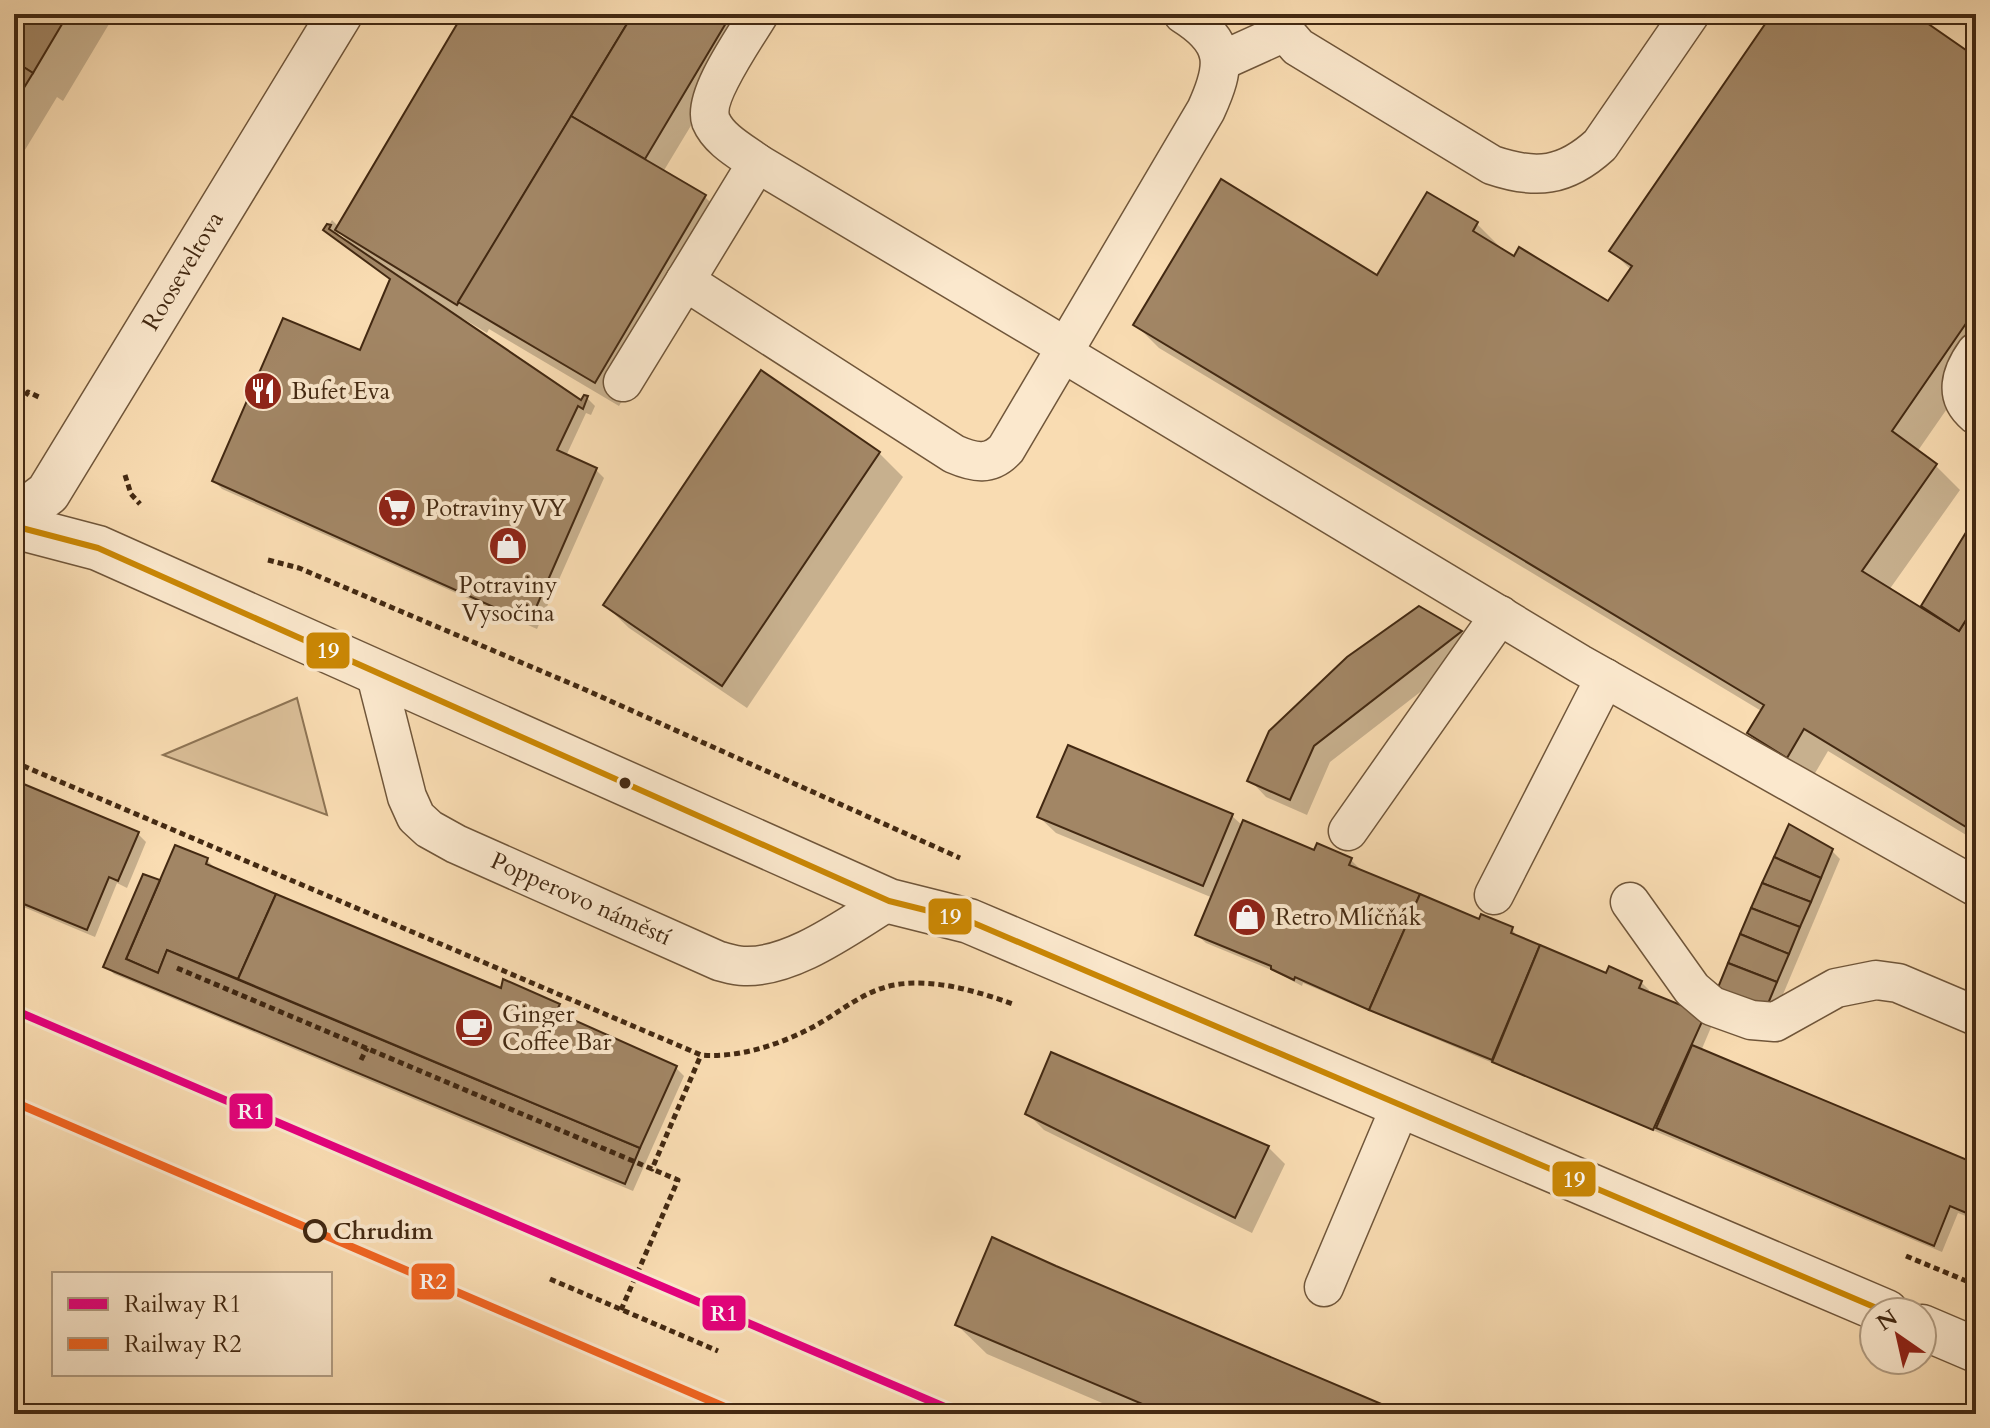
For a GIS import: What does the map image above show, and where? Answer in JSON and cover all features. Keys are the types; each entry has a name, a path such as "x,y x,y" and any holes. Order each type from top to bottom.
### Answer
{"street":[{"name":"Rooseveltova","path":"14,519 48,493 340,14"},
{"path":"14,526 98,548 889,901 969,921 1858,1300"},
{"path":"1938,1334 1976,1350"}],"lane":[{"path":"759,14 717,87 710,110 711,120 730,144 1605,678 1976,887"},
{"path":"685,281 954,454 985,463 998,457 1006,449 1206,110 1220,77 1221,61 1215,44 1206,31 1183,14"},
{"path":"1221,61 1282,23 1298,47 1492,165 1515,173 1534,175 1568,168 1584,160 1600,145 1690,14"},
{"path":"623,382 757,163"},
{"path":"1976,352 1964,369 1961,385 1963,400 1976,415"},
{"path":"1348,831 1500,615"},
{"name":"Popperovo náměstí","path":"375,671 407,797 416,817 429,829 456,844 719,961 745,966 807,950 889,901"},
{"path":"1494,895 1605,678"},
{"path":"1630,902 1692,989 1712,1006 1751,1020 1775,1022 1836,988 1876,980 1898,983 1976,1016"},
{"path":"1324,1287 1401,1105"}],"path":[{"path":"14,412 28,392 125,445 123,470 131,494 148,514"},
{"path":"258,557 299,568 586,690 972,864"},
{"path":"14,762 70,787"},
{"path":"177,968 678,1180 621,1310"},
{"path":"361,1060 367,1048"},
{"path":"652,1169 701,1055"},
{"path":"550,1279 718,1351"}],"shaded area":[{"path":"297,698 327,815 163,755"}],"building":[{"path":"14,14 68,14 33,73 14,61"},
{"path":"463,14 633,14 457,305 335,230"},
{"path":"633,14 723,14 729,18 645,159 571,116"},
{"path":"1772,14 1914,14 1976,57 1976,309 1892,431 1937,464 1862,571 1959,631 1976,604 1976,833 1804,729 1787,758 1747,733 1764,705 1133,325 1221,179 1377,275 1427,192 1478,222 1473,231 1514,256 1519,247 1608,301 1632,266 1609,251"},
{"path":"14,61 33,73 14,104"},
{"path":"571,116 706,195 595,383 458,302"},
{"path":"327,224 331,225 329,229 581,400 584,395 588,396 583,409 578,406 557,450 597,468 531,619 527,622 212,481 283,318 360,350 390,279 323,230"},
{"path":"761,370 880,452 722,686 603,605"},
{"path":"1976,516 1976,604 1959,631 1921,606"},
{"path":"1419,606 1462,631 1314,746 1290,800 1247,781 1269,731 1347,657"},
{"path":"1068,745 1233,814 1203,886 1037,817"},
{"path":"14,780 139,832 118,881 109,877 87,930 14,900"},
{"path":"1243,820 1314,850 1317,843 1352,858 1349,865 1420,894 1369,1010 1195,935"},
{"path":"1789,824 1833,849 1821,878 1774,857"},
{"path":"175,845 208,858 206,864 276,894 238,979 167,950 158,973 126,959"},
{"path":"1774,857 1821,878 1811,902 1762,883"},
{"path":"143,874 160,880 126,959 158,973 167,950 640,1148 625,1184 103,967"},
{"path":"1762,883 1811,902 1800,927 1751,908"},
{"name":"Ginger Coffee Bar","path":"276,894 501,988 503,979 560,1004 556,1012 677,1066 640,1148 238,979"},
{"path":"1420,894 1479,919 1481,914 1513,927 1511,933 1540,945 1492,1060 1369,1010"},
{"path":"1751,908 1800,927 1789,954 1740,934"},
{"path":"1740,934 1789,954 1777,982 1728,963"},
{"path":"1540,945 1606,973 1609,966 1642,981 1639,988 1705,1015 1653,1130 1492,1062"},
{"path":"1728,963 1777,982 1765,1011 1717,990"},
{"path":"1692,1045 1967,1160 1976,1140 1976,1217 1950,1206 1934,1246 1656,1128"},
{"path":"1051,1052 1269,1146 1235,1218 1025,1114"},
{"path":"992,1237 1405,1414 1166,1414 955,1325"}],"rail line":[{"name":"R1","path":"14,1010 961,1414"},
{"name":"R2","path":"14,1102 741,1414"}],"transit line":[{"name":"19","path":"14,526 98,548 889,901 969,921 1858,1300"}],"place":[{"name":"Bufet Eva","path":"263,391"},
{"name":"Potraviny VY","path":"397,508"},
{"name":"Potraviny Vysočina","path":"508,546"},
{"name":"Retro Mlíčňák","path":"1247,917"},
{"name":"Ginger Coffee Bar","path":"474,1028"},
{"name":"Chrudim","path":"315,1231"}]}
